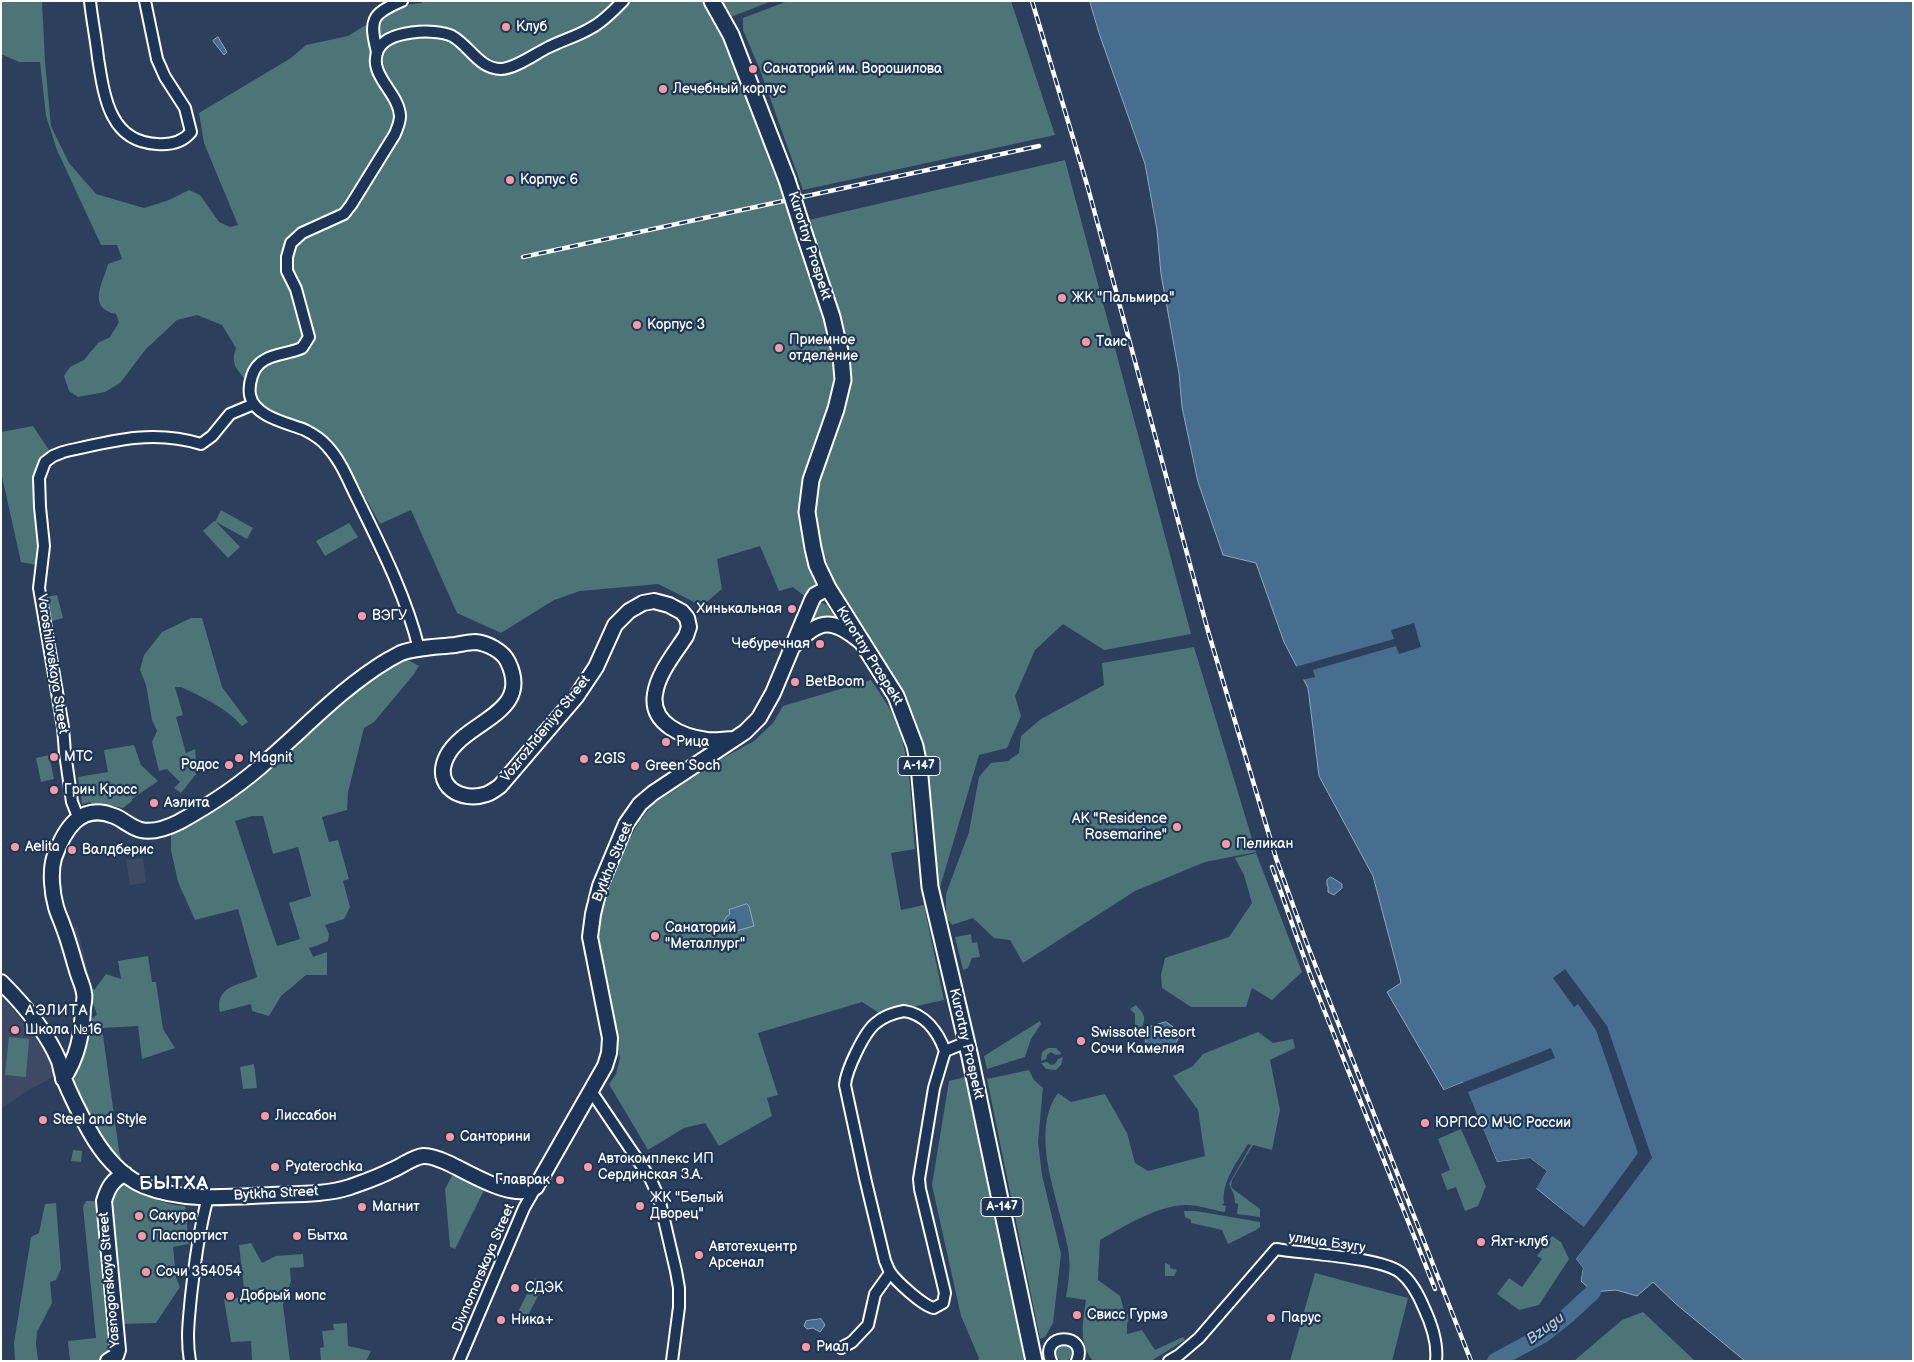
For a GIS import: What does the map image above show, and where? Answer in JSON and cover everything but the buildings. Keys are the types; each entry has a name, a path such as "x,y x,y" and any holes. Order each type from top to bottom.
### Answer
{"main road":[{"name":"Kurortny Prospekt","path":"712,1 731,35 787,180 836,333 841,356 843,380 828,437 811,480 807,512 817,565 828,588 896,696 915,746 920,766 930,887 967,1042 1034,1358"}],"street":[{"path":"90,1 104,93 109,111 118,125 132,138 148,144 169,145 186,138 190,132 185,108 165,77 157,59 145,1"},
{"path":"377,52 372,32 374,19 379,12 402,1"},
{"path":"419,649 404,601 370,522 339,461 314,435 274,420 254,404 250,397 250,381 253,372 259,364 267,358 302,348 309,337 296,289 287,271 287,258 291,243 302,233 338,217 347,210 399,125 400,115 397,106 375,62 380,46 389,39 403,34 435,31 452,36 486,66 500,70 509,68 550,46 593,28 623,1"},
{"name":"Voroshilovskaya Street","path":"78,817 72,802 63,727 39,588 44,546 39,478 45,462 63,452 135,437 185,439 201,444 212,436 230,414 254,404"},
{"name":"Bytkha Street","path":"1,982 32,1017 43,1034 59,1062 64,1079 98,1145 125,1174 142,1185 179,1195 208,1197 306,1194 348,1187 389,1172 423,1156 438,1159 510,1190 529,1191 536,1187 592,1091 605,1066 609,1053 610,1038 590,937 600,886 626,824 632,814 652,794 676,780 752,726 766,706 812,600 815,595 828,588"},
{"name":"Vozrozhdeniya Street","path":"78,817 86,814 105,813 116,816 138,829 150,831 170,826 224,794 260,766 328,703 386,661 401,653 419,649 476,642 493,648 507,658 513,672 514,684 512,695 507,704 456,743 447,756 443,766 442,777 447,786 462,796 490,794 500,786 576,697 596,667 615,625 629,611 642,604 654,601 669,605 682,612 687,618 689,627 686,636 657,684 655,706 659,716 668,726 685,735 709,740 734,739"},
{"path":"791,650 808,631 828,623 844,629 861,642"},
{"path":"685,735 698,746 702,753 702,758 698,765"},
{"path":"64,1079 77,1054 83,1024 84,993 56,907 52,868 61,843 72,822 78,817"},
{"name":"Kurortny Prospekt","path":"904,1010 917,1014 936,1031 945,1051 934,1088 919,1179 945,1294 943,1303 940,1306 928,1307 890,1273 885,1261 846,1094 846,1074 871,1028 887,1015 904,1010"},
{"path":"945,1051 967,1042"},
{"path":"592,1091 650,1178 659,1198 679,1288 679,1307 672,1361"},
{"name":"Yasnogorskaya Street","path":"108,1361 116,1356 118,1350 104,1202 107,1190 112,1183 125,1174"},
{"name":"Divnomorskaya Street","path":"460,1361 524,1208 536,1187"},
{"path":"190,1361 187,1346 198,1236 208,1197"},
{"name":"улица Бзугу","path":"1169,1361 1199,1338 1276,1249 1370,1262 1399,1272 1409,1281 1428,1316 1435,1340 1436,1361"},
{"path":"841,1348 857,1338 868,1325 875,1294 890,1273"},
{"path":"1034,1358 1050,1358 1052,1344 1066,1338 1073,1341 1078,1347 1079,1355 1077,1361"}],"shaded area":[{"path":"1090,1 1913,1 1913,1361 1745,1361 1676,1304 1653,1282 1637,1296 1616,1290 1593,1292 1581,1281 1583,1268 1576,1259 1593,1235 1536,1188 1547,1171 1530,1158 1497,1162 1463,1082 1444,1090 1387,992 1401,983 1400,978 1373,876 1319,776 1308,688 1284,642 1256,563 1223,555 1198,482 1182,407 1179,373 1161,274 1157,230 1145,164 1099,33"},
{"path":"218,37 227,52 224,55 213,41"},
{"path":"143,858 146,883 130,885 126,860"},
{"path":"1331,877 1342,884 1342,888 1334,895 1328,892 1327,880"},
{"path":"747,904 754,926 736,931 735,927 730,928 726,926 724,921 730,914 729,910"},
{"path":"77,926 90,980 85,981 72,927"},
{"name":"Школа №16","path":"1,995 52,1058 55,1076 25,1092 1,1109"},
{"path":"1166,1022 1179,1031 1179,1037 1171,1051 1155,1055 1150,1047 1145,1044 1149,1027"},
{"path":"821,1319 825,1325 820,1332 813,1328 807,1329 804,1326 806,1321"}],"green space":[{"path":"1,1 42,1 51,126 69,163 96,194 144,208 169,200 189,190 200,195 219,222 230,227 238,225 204,143 199,113 291,58 306,45 348,36 382,15 403,5 422,3 422,1 772,1 723,20 792,211 828,328 835,358 836,385 806,489 823,586 808,599 793,587 779,591 760,546 717,559 722,589 702,606 658,584 580,591 554,600 501,633 457,613 411,510 380,524 343,458 327,442 250,402 247,383 234,362 236,348 222,325 197,315 177,320 146,349 120,383 105,392 78,397 69,391 64,376 70,367 84,360 98,343 110,337 119,322 116,314 102,307 99,295 108,264 122,259 117,245 101,245 57,150 46,116 40,62 19,62 1,54"},
{"path":"788,1 1011,1 1055,135 803,190 760,70 743,30 743,18"},
{"path":"1065,160 1191,634 1104,650 1063,624 1035,650 1015,696 1021,716 1007,748 979,755 936,901 920,749 902,688 821,567 810,519 815,478 842,388 807,230 809,220"},
{"path":"33,426 53,456 41,469 42,566 21,562 1,472 1,432"},
{"path":"221,510 253,528 247,539 216,522 240,547 228,558 203,531 215,522"},
{"path":"349,523 358,537 325,556 316,541"},
{"path":"57,595 63,618 52,621 46,597"},
{"path":"820,602 827,605 838,622 802,633 816,603"},
{"path":"191,618 202,618 222,687 248,722 242,726 229,713 214,704 181,687 175,687 183,715 176,717 186,753 195,749 197,773 181,793 174,788 180,782 167,769 159,771 152,742 157,731 152,720 146,685 140,670 144,655 162,632"},
{"path":"1194,647 1256,852 1205,862 1135,891 1023,963 1010,940 994,938 973,918 952,925 946,917 946,894 969,832 979,777 991,763 1008,761 1019,753 1021,736 1041,719 1104,685 1102,663"},
{"path":"408,660 419,666 374,722 364,728 348,792 347,810 322,817 329,842 338,840 349,879 343,881 350,907 344,919 325,925 329,934 328,941 309,948 313,957 327,952 327,975 306,975 281,996 269,1016 252,1011 251,1004 220,1012 219,1003 225,992 236,985 257,977 238,909 195,920 178,882 171,850 171,832 398,661","holes":["252,816 263,816 273,854 298,847 311,896 289,903 300,939 277,946 235,821"]},
{"path":"871,680 896,721 906,756 915,849 891,853 901,910 924,905 944,1000 881,1014 862,1002 758,1033 778,1095 767,1098 772,1116 719,1146 705,1123 684,1128 648,1150 609,1084 616,1074 620,1058 596,944 604,901 619,858 639,822 652,805 721,759 754,741 773,723 783,706"},
{"path":"134,745 141,765 158,781 132,799 123,808 104,804 91,806 90,802 82,804 78,777 108,772 104,750"},
{"path":"49,755 54,779 41,782 36,758"},
{"path":"1256,853 1302,972 1272,1000 1252,988 1246,1007 1191,1007 1162,988 1161,975 1165,958 1229,937 1252,903 1244,875 1235,858"},
{"path":"971,934 972,943 977,942 980,957 972,958 968,968 963,970 955,937"},
{"path":"148,956 152,982 156,982 163,1029 175,1048 142,1059 138,1026 102,1028 119,1151 125,1174 63,1079 83,1024 97,1015 89,991 95,989 106,974 121,979 118,961"},
{"path":"1136,1005 1144,1016 1139,1036 1135,1025 1135,1014 1130,1009"},
{"path":"1040,1021 1041,1024 1031,1039 1025,1057 987,1069 984,1056"},
{"path":"1258,1032 1273,1043 1293,1039 1295,1048 1270,1060 1280,1110 1272,1150 1253,1145 1232,1180 1231,1186 1233,1189 1260,1209 1260,1217 1237,1214 1238,1204 1235,1203 1229,1184 1251,1145 1248,1144 1235,1165 1225,1187 1224,1203 1222,1205 1226,1206 1225,1212 1191,1205 1165,1208 1142,1217 1100,1240 1098,1280 1120,1296 1124,1310 1130,1316 1127,1324 1127,1334 1142,1330 1155,1350 1183,1337 1185,1340 1151,1361 1093,1361 1088,1354 1083,1339 1086,1300 1066,1297 1069,1254 1053,1190 1046,1148 1046,1128 1049,1110 1058,1093 1071,1102 1105,1094 1127,1133 1135,1163 1148,1171 1205,1156 1198,1110 1173,1076 1193,1066 1203,1054"},
{"path":"9,1037 29,1039 26,1077 5,1075"},
{"path":"1048,1048 1056,1048 1062,1054 1056,1055 1051,1052 1047,1055 1046,1059 1041,1061 1042,1052"},
{"path":"1063,1057 1061,1065 1056,1070 1046,1069 1041,1063 1055,1064 1058,1059"},
{"path":"254,1064 257,1088 243,1089 240,1067"},
{"path":"1029,1070 1034,1080 1043,1088 1038,1142 1042,1175 1061,1254 1053,1323 1045,1337 1040,1339 987,1079"},
{"path":"969,1076 1018,1302 1026,1361 978,1361 979,1358 961,1316 932,1185 949,1081"},
{"path":"1461,1129 1486,1186 1478,1206 1465,1211 1456,1187 1447,1190 1441,1174 1450,1170 1438,1139"},
{"path":"73,1150 82,1151 81,1162 71,1161"},
{"path":"457,1167 488,1182 455,1249 450,1247 445,1189"},
{"path":"124,1181 153,1198 168,1204 185,1206 189,1244 173,1247 176,1277 180,1287 156,1323 123,1324 110,1204 116,1187"},
{"path":"86,1201 104,1201 118,1346 108,1348 110,1361 70,1361 68,1341 96,1338 83,1207"},
{"path":"56,1203 61,1269 56,1280 50,1282 52,1303 37,1332 38,1361 15,1361 14,1343 31,1237 39,1233 45,1204"},
{"path":"1184,1211 1196,1211 1260,1222 1260,1227 1228,1244 1222,1230 1191,1223 1191,1220 1185,1217"},
{"path":"1552,1236 1561,1242 1569,1259 1539,1305 1519,1310 1497,1294 1509,1278 1522,1287 1542,1259 1537,1256"},
{"path":"251,1243 262,1263 276,1256 303,1254 304,1267 290,1268 291,1281 283,1305 290,1361 252,1361 251,1341 231,1342 224,1299 245,1297 239,1245"},
{"path":"1165,1263 1170,1265 1170,1268 1177,1270 1174,1276 1165,1276"},
{"path":"1315,1273 1408,1298 1392,1361 1290,1361"},
{"path":"535,1278 545,1283 527,1317 518,1312"},
{"path":"1643,1312 1695,1361 1574,1361 1622,1320"},
{"path":"347,1323 348,1346 371,1351 366,1361 321,1361 320,1348 324,1347 322,1331 334,1330 333,1324"},
{"path":"1064,1345 1070,1347 1072,1353 1070,1359 1064,1361 1058,1359 1056,1353 1058,1347"}],"pier":[{"path":"1414,623 1421,647 1399,654 1396,646 1313,670 1315,677 1302,680 1295,667 1394,639 1391,630"},
{"path":"1565,969 1607,1026 1652,1158 1576,1259 1583,1268 1580,1283 1580,1268 1573,1259 1590,1235 1534,1190 1544,1172 1529,1160 1496,1164 1462,1085 1446,1093 1444,1090 1551,1048 1555,1058 1468,1092 1497,1162 1530,1158 1547,1171 1536,1189 1584,1227 1638,1153 1596,1030 1578,1004 1574,1007 1553,978"}],"waterway":[{"name":"Bzugu","path":"1495,1361 1543,1335 1593,1292"}],"railway":[{"path":"1032,1 1088,188 1208,631 1276,858 1307,944 1471,1361"},
{"path":"523,257 1039,146"},
{"path":"1272,867 1311,977 1435,1289"}],"place":[{"name":"Клуб","path":"506,27"},
{"name":"Санаторий им. Ворошилова","path":"753,69"},
{"name":"Лечебный корпус","path":"663,89"},
{"name":"Корпус 6","path":"510,180"},
{"name":"ЖК \"Пальмира\"","path":"1062,298"},
{"name":"Корпус 3","path":"637,325"},
{"name":"Таис","path":"1086,342"},
{"name":"Приемное отделение","path":"779,348"},
{"name":"Хинькальная","path":"792,609"},
{"name":"ВЭГУ","path":"362,616"},
{"name":"Чебуречная","path":"820,644"},
{"name":"BetBoom","path":"795,682"},
{"name":"Рица","path":"666,742"},
{"name":"МТС","path":"54,757"},
{"name":"Magnit","path":"239,758"},
{"name":"2GIS","path":"584,759"},
{"name":"Родос","path":"229,765"},
{"name":"Green Soch","path":"635,766"},
{"name":"Грин Кросс","path":"54,790"},
{"name":"Аэлита","path":"154,803"},
{"name":"АК \"Residence Rosemarine\"","path":"1177,827"},
{"name":"Пеликан","path":"1226,844"},
{"name":"Aelita","path":"15,847"},
{"name":"Валдберис","path":"72,850"},
{"name":"Санаторий \"Металлург\"","path":"655,936"},
{"name":"Школа №16","path":"15,1030"},
{"name":"Swissotel Resort Сочи Камелия","path":"1081,1041"},
{"name":"Лиссабон","path":"265,1116"},
{"name":"Steel and Style","path":"43,1120"},
{"name":"ЮРПСО МЧС России","path":"1425,1123"},
{"name":"Санторини","path":"450,1137"},
{"name":"Pyaterochka","path":"275,1167"},
{"name":"Автокомплекс ИП Сердинская З.А.","path":"588,1167"},
{"name":"Главрак","path":"560,1180"},
{"name":"ЖК \"Белый Дворец\"","path":"640,1206"},
{"name":"Магнит","path":"362,1207"},
{"name":"Сакура","path":"139,1216"},
{"name":"Паспортист","path":"142,1236"},
{"name":"Бытха","path":"297,1236"},
{"name":"Яхт-клуб","path":"1481,1242"},
{"name":"Автотехцентр Арсенал","path":"699,1255"},
{"name":"Сочи 354054","path":"146,1272"},
{"name":"СДЭК","path":"515,1288"},
{"name":"Добрый мопс","path":"230,1296"},
{"name":"Свисс Гурмэ","path":"1077,1315"},
{"name":"Парус","path":"1271,1318"},
{"name":"Ника+","path":"501,1320"},
{"name":"Риал","path":"806,1347"}],"district":[{"name":"АЭЛИТА","path":"57,1011"},
{"name":"БЫТХА","path":"174,1184"}]}
